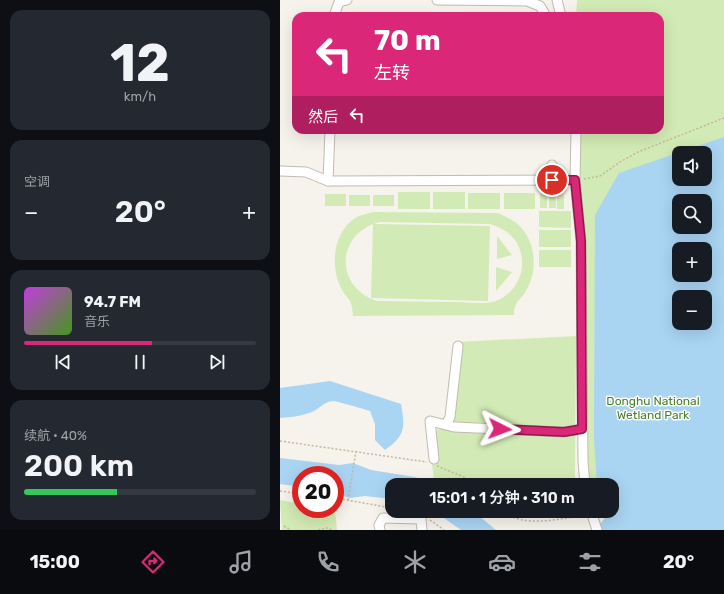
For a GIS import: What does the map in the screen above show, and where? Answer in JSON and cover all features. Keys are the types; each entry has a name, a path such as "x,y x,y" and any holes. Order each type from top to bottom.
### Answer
{"street":[{"path":"335,12 339,2 347,0"},
{"path":"437,0 527,1 540,6 544,12"},
{"path":"557,0 560,12"},
{"path":"328,181 330,134"},
{"path":"576,134 575,180 581,241 582,429 585,478"},
{"path":"552,165 552,180"},
{"path":"280,171 306,172 328,181 575,180"},
{"path":"446,425 450,417 458,346"},
{"path":"433,463 430,421 454,427 564,432 582,429"},
{"path":"380,530 379,525 383,518 421,519 422,530"}],"path":[{"path":"575,180 600,176 638,152 724,118"},
{"path":"280,441 423,460 465,478"},
{"path":"348,500 356,451"},
{"path":"280,492 292,493"},
{"path":"344,499 385,507"},
{"path":"511,518 527,521 594,520"},
{"path":"284,526 291,530"},
{"path":"318,530 327,528 332,530"}],"green space":[{"name":"Donghu National Wetland Park","path":"577,0 724,0 724,530 609,530 603,518 619,518 619,478 587,478 578,134 664,134 664,12 576,12"},
{"path":"398,192 430,192 430,209 398,209"},
{"path":"433,192 465,192 465,209 433,209"},
{"path":"468,193 500,193 500,209 468,209"},
{"path":"504,193 535,193 535,209 504,209"},
{"path":"540,193 547,193 547,208 540,208"},
{"path":"549,193 556,193 556,208 549,208"},
{"path":"557,193 564,194 564,209 557,209"},
{"path":"325,194 346,194 346,206 325,206"},
{"path":"349,195 370,195 370,206 349,206"},
{"path":"373,195 394,195 394,206 373,206"},
{"path":"539,211 571,211 571,228 539,227"},
{"path":"373,212 498,213 515,222 521,227 531,243 534,267 525,293 515,306 514,315 353,316 352,305 340,286 337,277 335,268 336,249 342,231 348,224 357,217","holes":["379,222 490,224 506,231 514,239 519,248 522,261 522,269 517,282 508,294 496,301 481,303 377,301 364,295 354,286 348,276 346,264 347,252 352,241 360,231 373,224 371,298 488,301 490,226 374,224"]},
{"path":"539,230 571,230 571,247 539,247"},
{"path":"497,236 512,255 497,259"},
{"path":"539,250 571,250 571,267 539,267"},
{"path":"496,267 512,272 496,291"},
{"path":"576,336 575,478 434,478 429,434 444,427 456,342"},
{"path":"280,500 292,502 292,518 336,518 337,530 282,530"}],"water":[{"name":"Donghu National Wetland Park","path":"724,137 724,530 595,530 605,518 619,518 619,478 597,478 594,439 595,215 619,173 672,155 672,186 712,186 712,146 698,146"},
{"path":"330,381 401,404 403,425 397,440 385,450 375,440 375,424 370,411 335,401 327,402 314,411 306,414 280,418 280,388"},
{"path":"280,458 339,465 353,463 371,470 418,478 385,478 385,498 365,496 350,498 344,496 344,466 292,466 292,486 280,484"},
{"path":"444,518 481,518 496,530 461,530"}],"route":[{"path":"500,429 564,432 582,429 581,241 575,180 552,180"}]}
